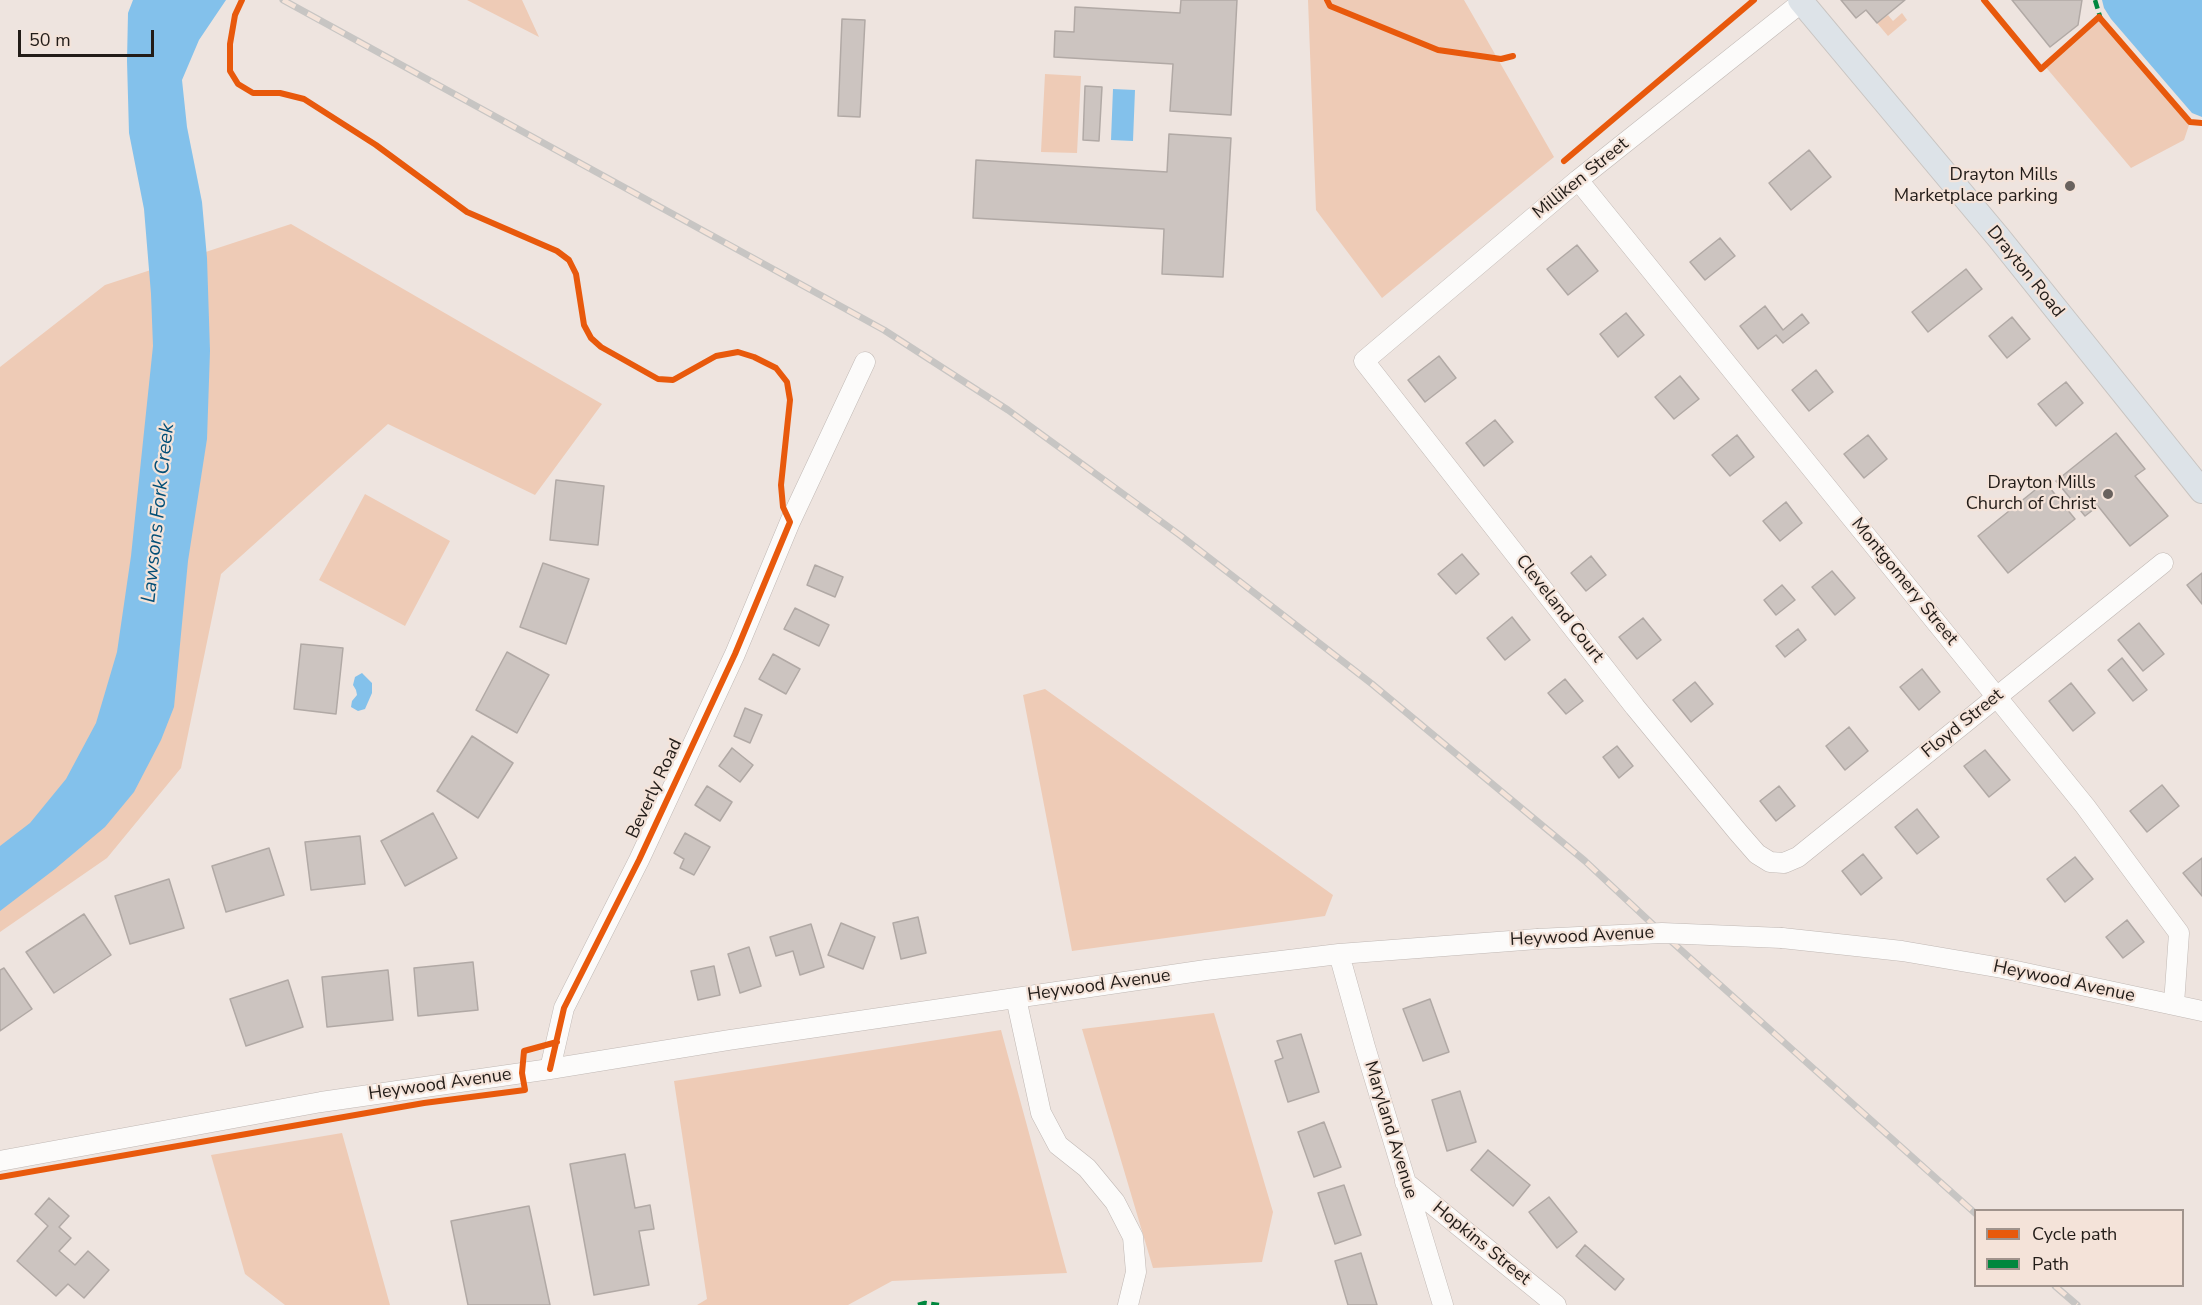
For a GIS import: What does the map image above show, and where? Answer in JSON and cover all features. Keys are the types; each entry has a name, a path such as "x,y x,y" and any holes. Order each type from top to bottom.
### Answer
{"main road":[{"name":"Drayton Road","path":"1801,1 1999,238 2202,491"}],"street":[{"name":"Milliken Street","path":"1364,361 1578,180 1801,1"},
{"name":"Montgomery Street","path":"1578,180 2085,806 2179,933 2174,1004"},
{"name":"Cleveland Court","path":"1364,361 1635,707 1757,854"},
{"name":"Beverly Road","path":"550,1069 564,1008 639,860 735,654 790,522 865,362"},
{"name":"Floyd Street","path":"1757,854 1777,863 1792,861 1798,857 2163,562"},
{"name":"Heywood Avenue","path":"0,1161 309,1104 1206,970 1339,954 1537,939 1662,933 1782,938 1902,951 2002,968 2202,1011"},
{"name":"Maryland Avenue","path":"1339,954 1443,1305"},
{"path":"1016,998 1041,1113 1058,1144 1087,1168 1115,1202 1132,1237 1137,1272 1128,1305"},
{"name":"Hopkins Street","path":"1405,1182 1556,1305"}],"shaded area":[{"path":"467,0 522,0 539,37"},
{"path":"1308,0 1464,0 1554,157 1382,298 1316,210"},
{"path":"1902,13 1907,20 1888,36 1877,23 1888,15 1893,21"},
{"path":"2099,17 2190,122 2184,140 2131,168 2044,65"},
{"path":"1045,74 1081,76 1077,153 1041,152"},
{"path":"291,224 602,404 535,495 388,424 221,574 181,768 107,858 0,932 0,367 105,285"},
{"path":"365,494 450,541 405,626 319,580"},
{"path":"1045,689 1333,895 1325,916 1072,951 1023,695"},
{"path":"1214,1013 1273,1212 1262,1262 1153,1268 1082,1029"},
{"path":"1001,1030 1067,1273 892,1281 848,1305 697,1305 707,1299 674,1081"},
{"path":"342,1133 390,1305 285,1305 245,1274 211,1155"}],"water":[{"name":"Lawsons Fork Creek","path":"133,0 226,0 199,40 182,80 187,127 202,202 207,258 210,351 207,439 188,561 174,707 161,740 134,792 105,827 0,911 0,846 30,823 66,779 96,723 117,652 131,556 153,346 144,209 129,133 128,13"},
{"path":"2102,0 2202,0 2202,117 2192,113 2111,19"},
{"path":"1113,89 1135,90 1133,141 1111,140"},
{"path":"362,673 372,683 372,693 365,709 358,711 351,707 357,695 353,685 355,677"}],"building":[{"path":"1181,0 1237,0 1231,115 1170,111 1173,64 1054,57 1055,31 1074,32 1075,7 1180,13"},
{"path":"1841,0 1905,0 1877,23 1866,10 1856,18"},
{"path":"2012,0 2082,0 2078,25 2050,47"},
{"path":"842,19 865,20 860,117 838,116"},
{"path":"1085,86 1102,87 1099,141 1083,140"},
{"path":"1169,134 1231,138 1223,277 1162,274 1164,229 973,218 976,160 1167,172"},
{"path":"1809,150 1831,177 1791,210 1769,183"},
{"path":"1720,238 1735,256 1705,280 1690,262"},
{"path":"1577,245 1598,271 1568,295 1547,269"},
{"path":"1966,269 1982,289 1928,332 1912,312"},
{"path":"1765,306 1783,330 1802,314 1809,323 1783,343 1776,335 1758,349 1740,326"},
{"path":"1626,313 1644,335 1618,357 1600,334"},
{"path":"2012,317 2030,339 2007,358 1989,336"},
{"path":"1439,356 1456,378 1425,402 1408,380"},
{"path":"1816,370 1833,392 1809,411 1792,390"},
{"path":"1680,376 1699,399 1674,419 1655,397"},
{"path":"2066,382 2083,403 2056,426 2038,404"},
{"path":"1495,420 1513,442 1484,466 1466,443"},
{"name":"Drayton Mills Church of Christ","path":"2116,433 2145,469 2135,476 2168,516 2130,546 2098,506 2085,516 2056,481"},
{"path":"1737,435 1754,457 1730,476 1712,455"},
{"path":"1868,435 1887,459 1864,478 1844,454"},
{"path":"556,480 604,486 598,545 550,540"},
{"path":"2045,482 2075,519 2008,573 1978,536"},
{"path":"1786,502 1802,523 1780,541 1763,521"},
{"path":"1462,554 1479,574 1456,594 1438,574"},
{"path":"1591,556 1606,575 1586,591 1571,573"},
{"path":"543,563 589,579 566,644 520,627"},
{"path":"815,565 843,577 835,597 807,585"},
{"path":"1832,571 1855,598 1835,615 1812,587"},
{"path":"2202,573 2202,604 2187,585"},
{"path":"1782,585 1795,600 1776,615 1764,600"},
{"path":"795,608 829,625 819,646 784,629"},
{"path":"1512,617 1530,640 1505,660 1487,638"},
{"path":"1643,618 1661,640 1637,659 1619,637"},
{"path":"2139,623 2164,654 2143,671 2118,640"},
{"path":"1798,629 1806,640 1785,657 1776,646"},
{"path":"301,644 343,648 336,714 294,709"},
{"path":"507,652 549,675 517,733 476,710"},
{"path":"773,654 800,669 786,694 759,679"},
{"path":"2122,658 2147,690 2133,701 2108,670"},
{"path":"1922,669 1940,692 1919,710 1900,687"},
{"path":"1565,679 1583,701 1566,714 1548,693"},
{"path":"1695,682 1713,704 1691,722 1673,700"},
{"path":"2071,683 2095,713 2073,731 2049,701"},
{"path":"745,708 762,715 750,743 734,736"},
{"path":"1849,727 1868,751 1845,770 1826,746"},
{"path":"472,736 513,763 478,818 437,791"},
{"path":"1617,746 1633,766 1619,778 1603,757"},
{"path":"732,748 753,765 740,782 719,766"},
{"path":"1985,750 2010,780 1989,797 1964,766"},
{"path":"2162,785 2179,806 2147,832 2130,811"},
{"path":"707,786 732,802 720,821 695,805"},
{"path":"1779,786 1795,806 1776,821 1760,801"},
{"path":"1917,809 1939,837 1917,854 1895,827"},
{"path":"433,813 457,858 405,886 381,841"},
{"path":"685,833 710,847 694,875 680,868 684,859 674,853"},
{"path":"360,836 365,884 311,890 305,842"},
{"path":"269,848 284,895 226,912 212,866"},
{"path":"1863,854 1882,878 1861,895 1842,871"},
{"path":"2075,857 2093,879 2065,902 2047,879"},
{"path":"2202,858 2202,896 2183,873"},
{"path":"169,879 184,928 130,944 115,896"},
{"path":"84,914 111,955 54,993 26,952"},
{"path":"918,917 926,953 901,959 893,923"},
{"path":"2127,920 2144,942 2123,958 2106,937"},
{"path":"841,923 875,937 863,969 828,955"},
{"path":"811,924 824,967 800,975 793,951 776,956 770,937"},
{"path":"749,947 761,986 740,993 728,954"},
{"path":"473,962 478,1010 418,1016 414,968"},
{"path":"714,966 720,995 698,1000 691,971"},
{"path":"4,968 32,1009 0,1031 0,970"},
{"path":"388,970 393,1020 327,1027 322,977"},
{"path":"288,980 303,1027 246,1046 230,999"},
{"path":"1430,999 1449,1052 1423,1061 1403,1009"},
{"path":"1301,1034 1319,1092 1288,1102 1275,1061 1283,1058 1277,1041"},
{"path":"1460,1091 1476,1142 1447,1151 1432,1100"},
{"path":"1324,1122 1341,1167 1314,1177 1298,1132"},
{"path":"1488,1150 1530,1185 1513,1206 1471,1170"},
{"path":"625,1154 635,1208 650,1205 654,1229 639,1231 649,1285 594,1295 570,1164"},
{"path":"1344,1185 1361,1235 1335,1244 1318,1193"},
{"path":"1549,1197 1577,1232 1557,1248 1529,1212"},
{"path":"49,1198 69,1216 59,1227 71,1238 59,1251 75,1265 88,1251 109,1270 84,1298 68,1284 56,1296 17,1261 48,1226 35,1214"},
{"path":"529,1206 550,1305 468,1305 451,1221"},
{"path":"1585,1245 1624,1279 1615,1290 1576,1256"},
{"path":"1361,1253 1377,1305 1348,1305 1335,1261"}],"railway":[{"path":"283,0 884,330 1008,410 1181,536 1372,684 1585,861 1662,933 1974,1212"},
{"path":"2056,1287 2077,1305"}],"marked path":[{"path":"2095,0 2101,20"},
{"path":"918,1305 925,1303 939,1305"}],"cycle path":[{"path":"242,0 235,15 230,44 230,71 238,84 253,93 280,93 304,99 376,145 467,212 557,251 569,260 576,274 584,325 591,338 601,347 658,379 673,380 716,356 738,352 776,368 787,382 790,400 781,485 783,507 790,522 735,654 639,860 564,1008 550,1069"},
{"path":"1327,0 1330,6 1438,50 1501,59 1513,56"},
{"path":"1564,161 1754,0"},
{"path":"1984,0 2041,69 2099,17 2190,122 2202,123"},
{"path":"0,1177 424,1103 525,1090 522,1073 524,1051 557,1042"}],"place":[{"name":"Drayton Mills Marketplace parking","path":"2070,186"},
{"name":"Drayton Mills Church of Christ","path":"2108,494"}]}
